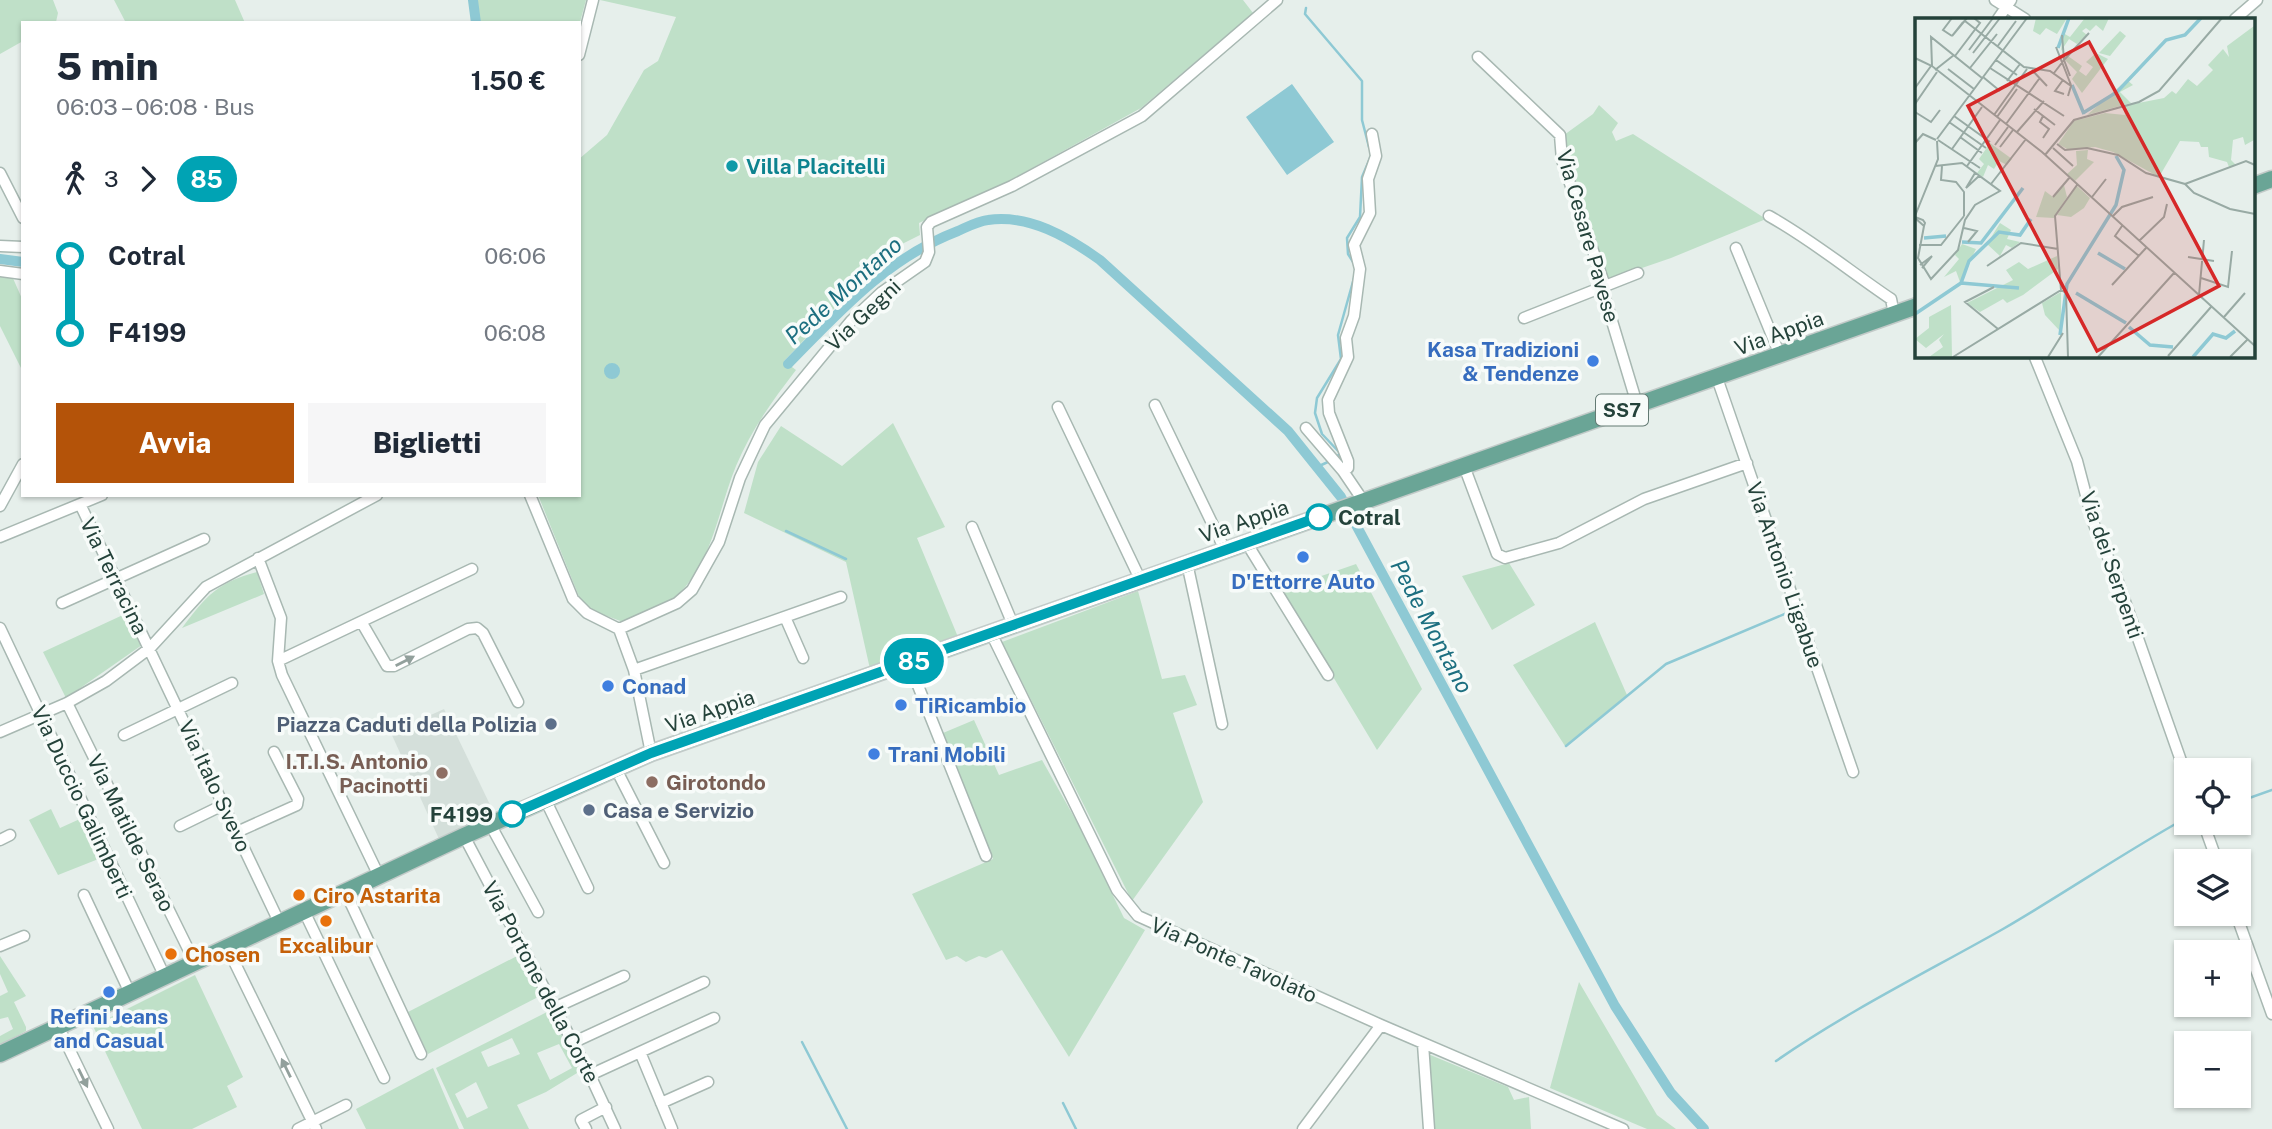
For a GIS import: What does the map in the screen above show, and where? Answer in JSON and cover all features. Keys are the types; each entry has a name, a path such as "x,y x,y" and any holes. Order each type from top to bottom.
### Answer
{"main road":[{"name":"Via Appia","path":"545,799 651,753 992,635 1140,579 1915,307"},
{"name":"SS7","path":"0,1054 545,799"}],"street":[{"path":"581,47 593,0"},
{"name":"Via Gegni","path":"619,629 677,603 692,590 719,542 740,478 765,425 850,321 882,292 925,262 929,253 927,227 931,222 1013,187 1142,116 1277,0"},
{"path":"1995,0 2008,3 2024,18"},
{"path":"2236,18 2257,0"},
{"path":"1999,18 2008,3"},
{"name":"Via Cesare Pavese","path":"1478,57 1560,135 1562,160 1604,283 1602,288 1637,404"},
{"path":"1343,471 1348,468 1349,461 1329,413 1328,400 1332,387 1345,369 1348,357 1346,338 1354,316 1360,269 1354,245 1370,214 1368,178 1377,156 1373,134"},
{"path":"0,173 21,214"},
{"path":"1769,216 1840,260 1853,273 1891,299 1894,314"},
{"path":"0,246 21,247"},
{"path":"1736,248 1780,355"},
{"path":"0,271 21,274"},
{"path":"1524,318 1638,273"},
{"name":"Via dei Serpenti","path":"2035,357 2077,461 2094,522 2116,576 2180,758"},
{"name":"Via Antonio Ligabue","path":"1717,378 1853,772"},
{"path":"1155,405 1225,550"},
{"path":"1058,407 1140,579"},
{"path":"1306,428 1343,471 1363,502"},
{"path":"1464,466 1496,554 1505,558 1559,542 1644,499 1747,463"},
{"path":"0,506 21,468"},
{"path":"0,537 97,497"},
{"path":"0,732 67,703 106,681 150,648 206,587 373,497"},
{"path":"531,497 573,599 587,613 619,629 634,670 651,753"},
{"name":"Via Terracina","path":"80,504 114,579 150,648"},
{"path":"972,527 1014,626"},
{"path":"62,603 204,539"},
{"path":"1246,542 1328,675"},
{"path":"258,558 281,618 278,661 379,876"},
{"path":"1187,563 1222,724"},
{"path":"278,661 472,569"},
{"path":"634,670 841,597"},
{"path":"786,617 803,658"},
{"path":"362,623 387,666 394,666 468,629 477,628 483,633 519,702"},
{"name":"Via Duccio Galimberti","path":"0,628 165,977"},
{"name":"Via Ponte Tavolato","path":"992,635 1117,890 1138,916 1381,1026 1623,1129"},
{"name":"Via Italo Svevo","path":"150,648 280,924"},
{"path":"909,663 986,856"},
{"path":"124,735 232,683"},
{"name":"Via Matilde Serao","path":"67,703 195,963"},
{"path":"237,832 297,805 298,799 274,752"},
{"path":"615,768 664,863"},
{"path":"545,799 588,888"},
{"path":"180,826 223,805"},
{"path":"491,824 538,912"},
{"name":"Via Portone della Corte","path":"464,836 590,1075 615,1129"},
{"path":"345,891 421,1054"},
{"path":"84,895 130,993"},
{"path":"304,911 384,1077"},
{"path":"2240,926 2272,1014"},
{"path":"0,946 24,936"},
{"path":"228,947 314,1126"},
{"path":"554,1008 624,976"},
{"path":"572,1042 704,982"},
{"path":"590,1075 715,1018"},
{"path":"58,1026 108,1129"},
{"path":"1303,1129 1381,1026"},
{"path":"1423,1044 1429,1129"},
{"path":"640,1052 672,1129"},
{"path":"661,1103 708,1082"},
{"path":"298,1129 314,1126 346,1105"},
{"path":"586,1129 581,1119 606,1107"}],"shaded area":[{"name":"I.T.I.S. Antonio Pacinotti","path":"444,709 494,813 439,839 391,733"}],"green space":[{"path":"0,0 53,0 58,13 56,21 21,21 21,42 0,54"},
{"path":"114,0 235,0 244,21 125,21"},
{"path":"476,0 586,0 580,21 479,21"},
{"path":"600,0 1243,0 1253,13 1141,108 1007,182 919,223 920,235 890,250 784,361 796,370 748,440 697,571 672,600 649,613 623,622 591,610 580,599 539,497 581,497 581,157 607,135 644,70 658,61 676,17"},
{"path":"1599,105 1618,123 1612,132 1616,141 1633,134 1766,219 1671,258 1607,280 1564,158 1564,135 1593,114"},
{"path":"0,275 12,276 21,296 21,368 0,326"},
{"path":"893,423 945,527 917,538 958,637 870,669 846,562 744,513 758,462 781,426 842,466"},
{"path":"1509,563 1535,605 1492,630 1462,576"},
{"path":"1356,564 1422,689 1377,750 1281,590"},
{"path":"257,572 264,594 182,628 198,607 222,586"},
{"path":"1138,591 1162,679 1185,675 1197,705 1173,713 1203,802 1132,901 1002,642"},
{"path":"125,614 142,645 66,698 43,652"},
{"path":"1595,622 1627,695 1565,746 1513,665"},
{"path":"974,720 999,775 1042,760 1078,824 1124,918 1145,930 1069,1057 1002,950 986,958 979,956 966,962 957,956 946,960 912,894 993,859 943,733"},
{"path":"51,809 60,828 82,818 101,858 58,875 29,820"},
{"path":"519,955 542,995 428,1054 408,1012"},
{"path":"0,956 26,996 14,1002 26,1031 0,1045 0,1036 13,1029 8,1017 0,1019 0,996 8,992 0,974"},
{"path":"195,975 243,1077 227,1086 237,1107 192,1129 142,1129 93,1026"},
{"path":"1579,982 1657,1115 1676,1129 1647,1129 1550,1088"},
{"path":"549,1011 582,1070 546,1092 517,1105 529,1129 464,1129 436,1068","holes":["512,1038 520,1054 488,1067 481,1052","559,1044 572,1068 550,1080 537,1053","476,1082 488,1108 467,1118 455,1094"]},
{"path":"1428,1054 1508,1087 1514,1100 1529,1097 1531,1129 1432,1129"},
{"path":"433,1068 459,1129 366,1129 356,1109"}],"water":[{"path":"1292,84 1334,142 1287,175 1246,117"},
{"path":"609,363 615,363 620,371 618,377 609,379 604,374 604,368"}],"waterway":[{"path":"473,0 476,21"},
{"path":"1306,8 1305,14 1362,81 1362,120 1369,147"},
{"path":"1355,265 1348,254 1347,238 1360,217 1362,177 1371,156"},
{"name":"Pede Montano","path":"788,364 846,306 887,271 932,242 976,223 1003,219 1033,224 1075,243 1100,260 1288,431 1341,497 1615,1006 1671,1093 1704,1129"},
{"name":"Pede Montano","path":"0,259 21,262"},
{"path":"1336,458 1340,453 1322,434 1315,413 1317,398 1341,359 1338,335 1354,278"},
{"path":"1317,467 1330,461"},
{"path":"786,531 846,559"},
{"path":"1566,746 1666,664 1794,610"},
{"path":"2251,797 2272,790"},
{"path":"1776,1061 1831,1025 2003,929 2174,825"},
{"path":"802,1042 847,1129"},
{"path":"1063,1103 1076,1129"}],"bus line":[{"name":"85","path":"512,814 593,776 651,753 992,635 1140,579 1319,517"}],"place":[{"name":"Villa Placitelli","path":"732,166"},
{"name":"Kasa Tradizioni & Tendenze","path":"1593,361"},
{"name":"Cotral","path":"1319,517"},
{"name":"D'Ettorre Auto","path":"1303,557"},
{"name":"Conad","path":"608,686"},
{"name":"TiRicambio","path":"901,705"},
{"name":"Piazza Caduti della Polizia","path":"551,724"},
{"name":"Trani Mobili","path":"874,754"},
{"name":"I.T.I.S. Antonio Pacinotti","path":"442,773"},
{"name":"Girotondo","path":"652,782"},
{"name":"Casa e Servizio","path":"589,810"},
{"name":"F4199","path":"512,814"},
{"name":"Ciro Astarita","path":"299,895"},
{"name":"Excalibur","path":"326,921"},
{"name":"Chosen","path":"171,954"},
{"name":"Refini Jeans and Casual","path":"109,992"}]}
